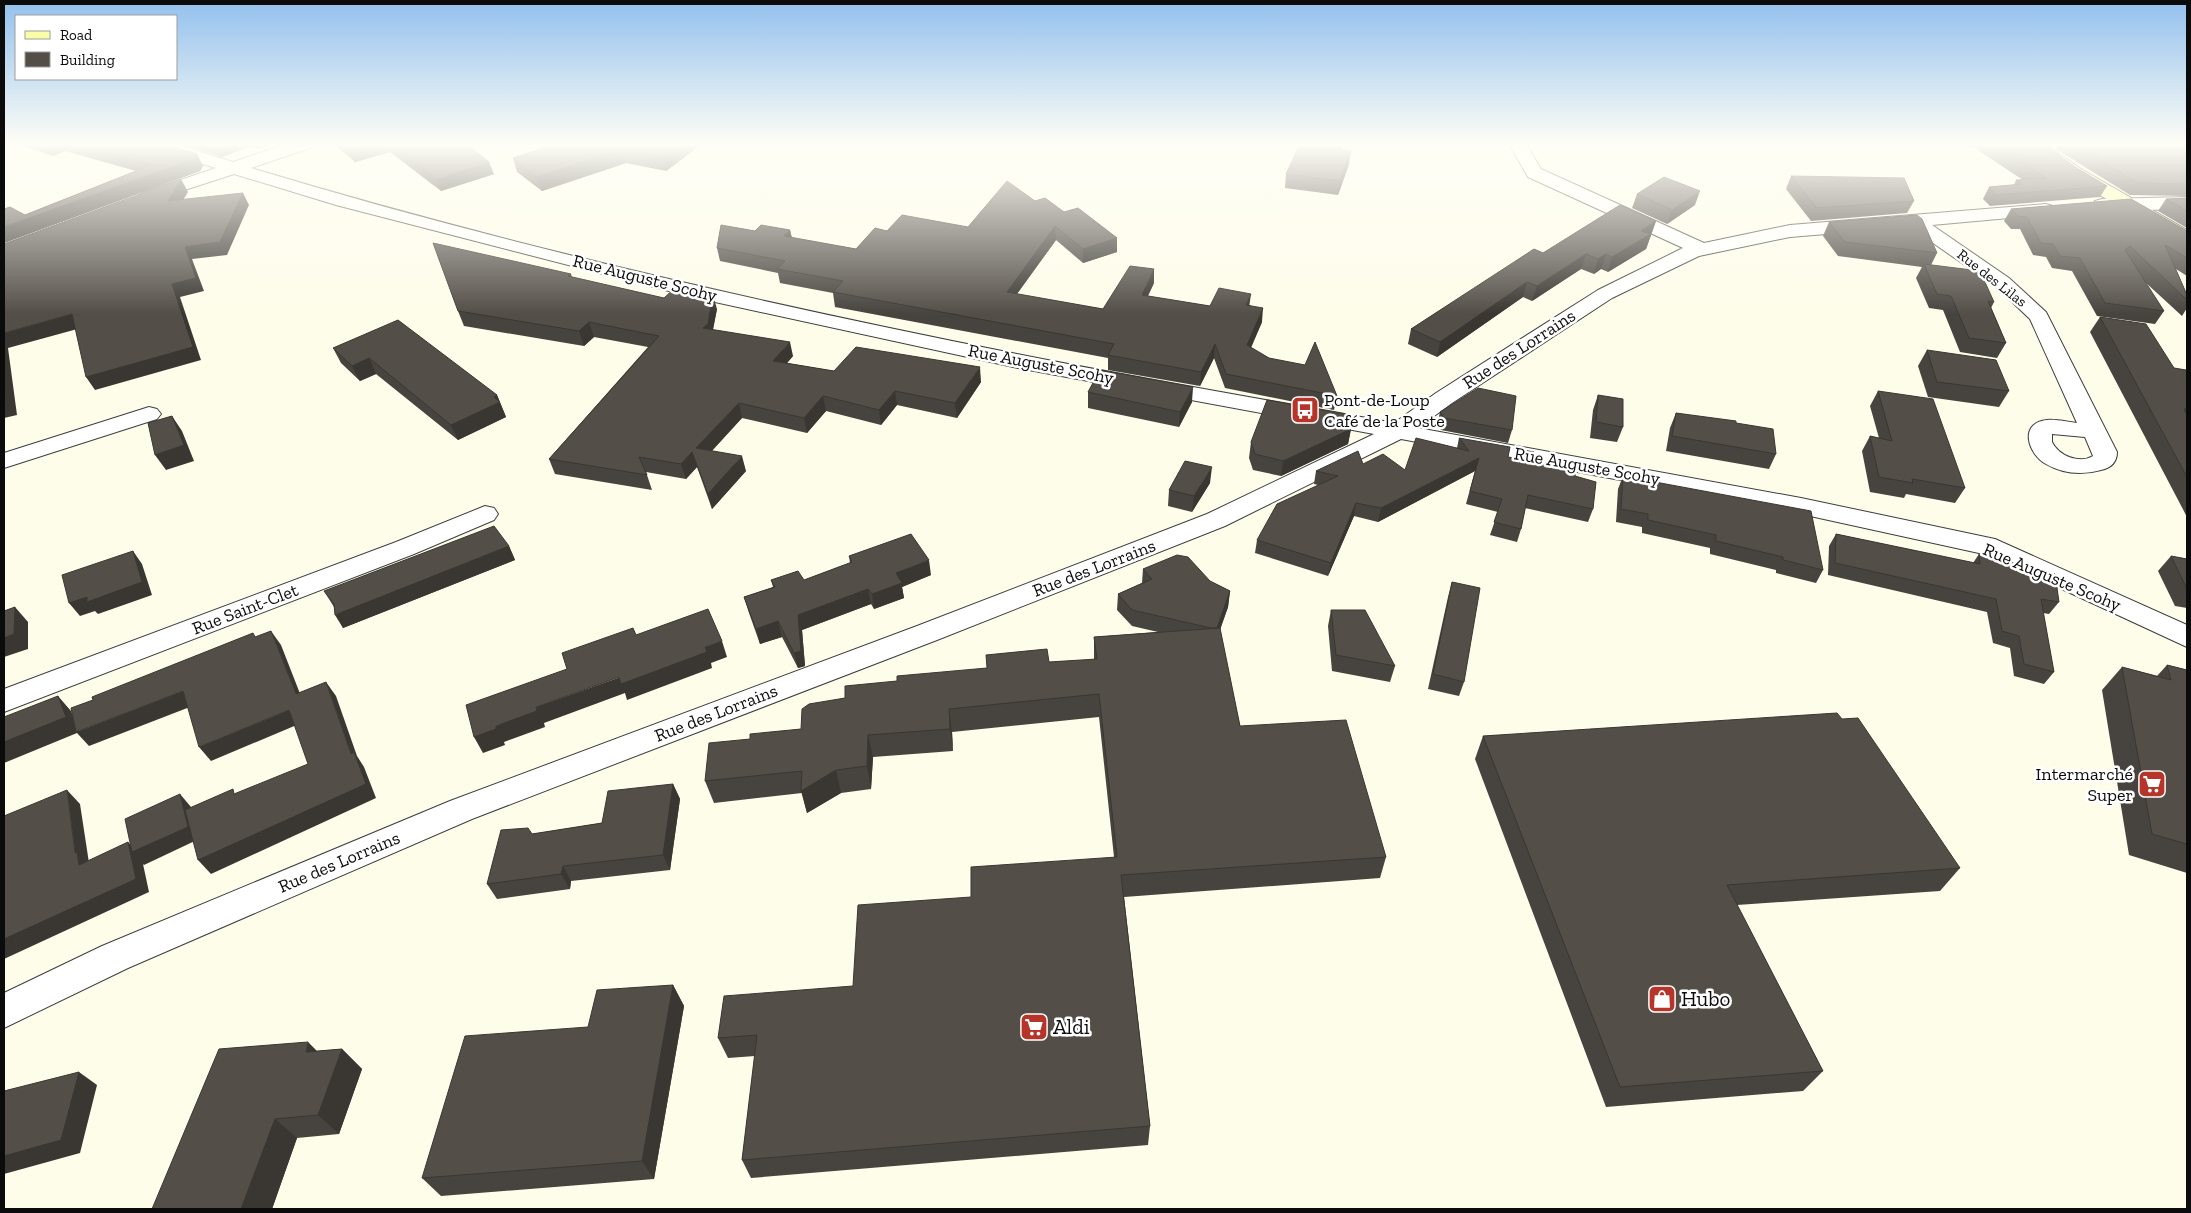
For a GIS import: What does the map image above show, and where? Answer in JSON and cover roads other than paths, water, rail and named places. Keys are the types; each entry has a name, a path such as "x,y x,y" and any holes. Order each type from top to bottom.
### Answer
{"street":[{"path":"128,205 141,201"},
{"name":"Rue Auguste Scohy","path":"341,201 692,291 1018,361 1801,506 1995,548 2187,637"},
{"path":"1591,201 1697,250"},
{"path":"2123,201 2187,238"},
{"path":"2088,206 2127,203 2187,203"},
{"name":"Rue des Lorrains","path":"4,1011 115,958 461,810 926,633 1216,520 1397,432 1605,294 1697,250 1790,231 2062,209"},
{"name":"Rue des Lilas","path":"1914,221 2002,282 2040,316 2093,431"},
{"path":"4,461 149,414"},
{"name":"Rue Saint-Clet","path":"4,701 405,548 485,514"}],"place":[{"name":"Pont-de-Loup Café de la Poste","path":"1305,410"},
{"name":"Intermarché Super","path":"2152,784"},
{"name":"Hubo","path":"1662,999"},
{"name":"Aldi","path":"1034,1027"}]}
